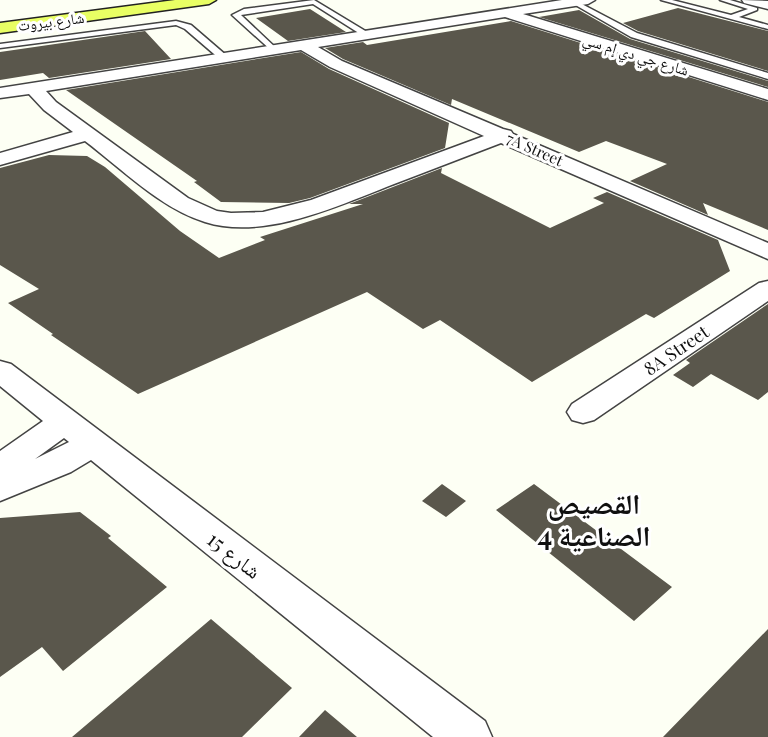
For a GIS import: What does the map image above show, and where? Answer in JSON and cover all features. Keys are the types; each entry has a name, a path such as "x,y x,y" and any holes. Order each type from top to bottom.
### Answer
{"main road":[{"name":"شارع بيروت","path":"0,17 134,0"},
{"name":"شارع بيروت","path":"0,27 209,0"}],"street":[{"path":"749,0 768,4"},
{"name":"شارع جي دي إم سي","path":"0,93 581,1"},
{"name":"شارع جي دي إم سي","path":"505,13 768,96"},
{"name":"7A Street","path":"303,45 336,64 504,135 768,252"},
{"path":"33,88 50,105 180,203 186,212 201,223 237,230 278,224 319,205 504,135"},
{"path":"0,159 88,134"},
{"name":"8A Street","path":"583,412 768,289"},
{"name":"شارع 15","path":"0,371 469,737"},
{"path":"0,469 37,440 79,433"},
{"path":"0,488 59,463 79,433"}],"lane":[{"path":"664,0 768,27"},
{"path":"723,0 755,9 730,18"},
{"path":"581,1 634,35 768,76"},
{"path":"273,50 236,15 291,4 314,2 368,35"},
{"path":"0,46 170,23 188,27 224,58"}],"building":[{"path":"678,8 768,31 768,71 638,31 623,23"},
{"path":"310,9 346,32 288,41 256,18"},
{"path":"579,10 630,39 768,81 768,87 539,17"},
{"path":"511,21 768,102 768,230 703,203 708,215 630,181 667,164 606,141 579,152 452,99 451,105 343,59 325,48 363,42 367,45"},
{"path":"145,31 171,59 49,78 43,73 0,80 0,52"},
{"path":"301,52 329,69 449,123 445,148 310,198 289,203 221,202 194,182 197,181 66,90"},
{"path":"49,155 87,156 105,167 180,231 219,258 265,240 260,237 363,204 349,204 442,168 441,173 550,228 604,203 593,198 607,192 718,240 730,271 654,318 646,314 532,382 440,320 423,329 367,292 138,394 8,303 39,289 0,265 0,168"},
{"path":"768,304 768,392 758,400 711,374 693,387 673,375 690,363 686,360"},
{"path":"442,484 466,501 446,517 422,501"},
{"path":"534,484 672,587 634,621 496,510"},
{"path":"80,512 111,536 108,538 167,587 63,671 42,647 0,677 0,518"},
{"path":"211,619 292,688 242,737 72,737"},
{"path":"768,629 768,737 663,737"},
{"path":"325,710 357,737 299,737"}],"district":[{"name":"القصيص الصناعية 4","path":"594,518"}]}
